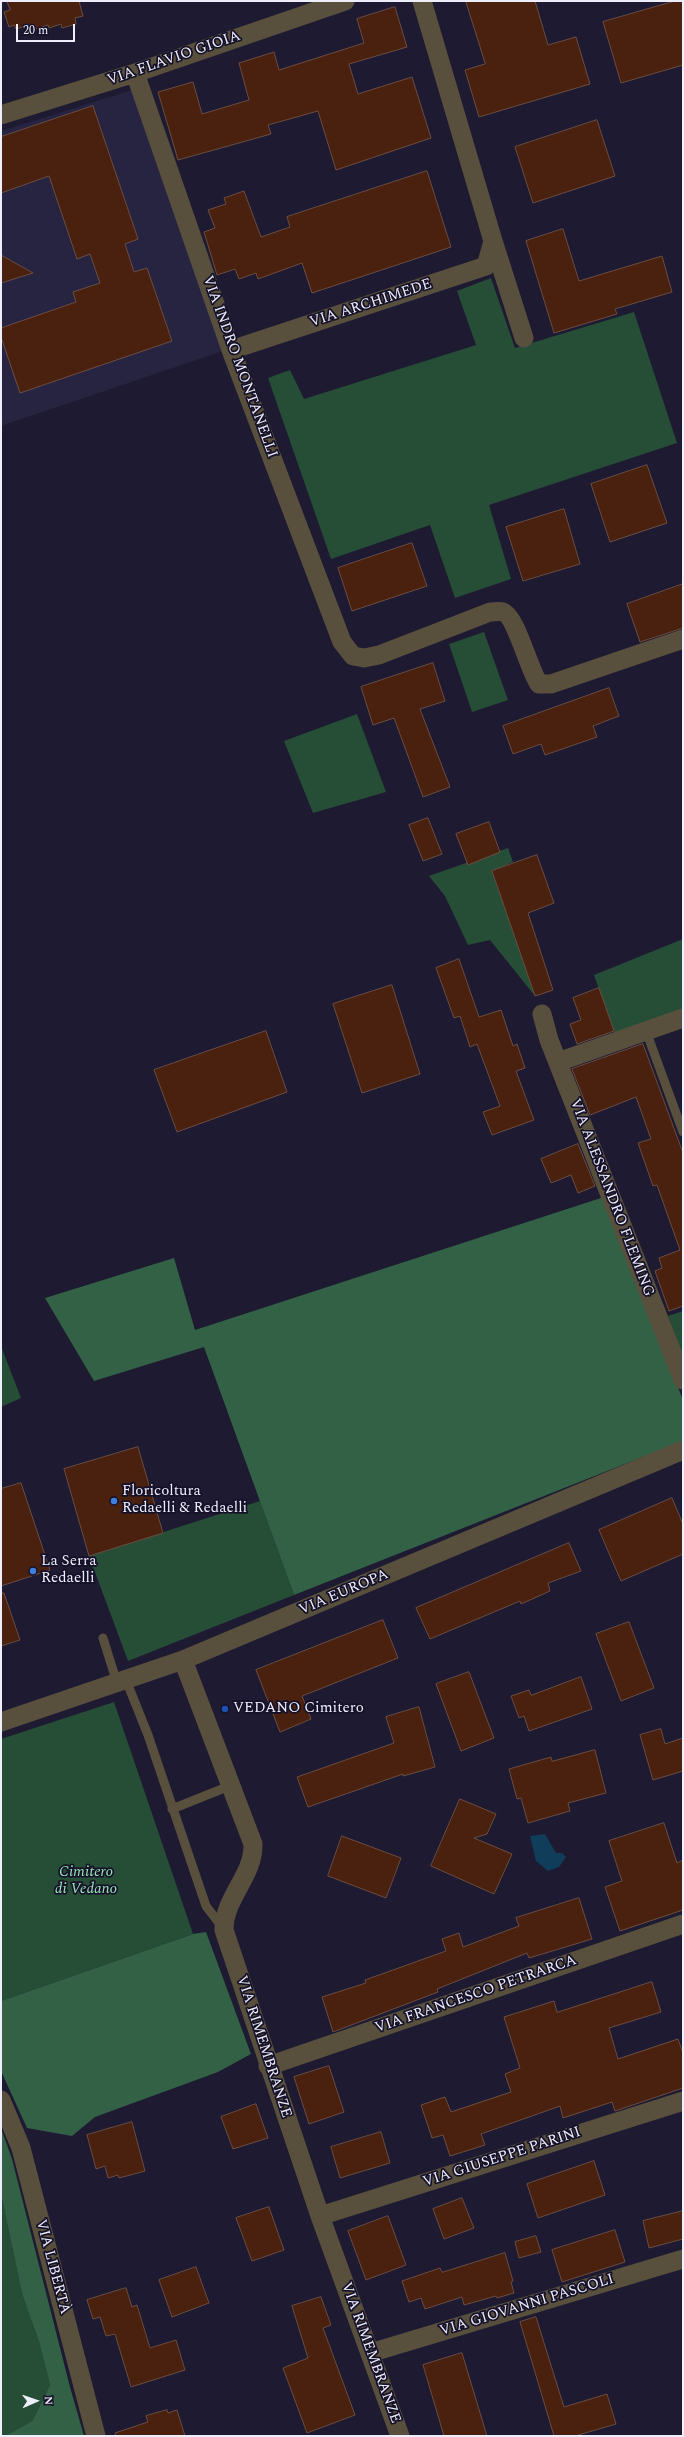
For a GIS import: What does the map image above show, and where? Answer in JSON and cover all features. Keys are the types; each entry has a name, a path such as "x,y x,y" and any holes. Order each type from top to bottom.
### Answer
{"street":[{"name":"VIA FLAVIO GIOIA","path":"1,115 135,73 345,1"},
{"path":"422,1 493,241 524,338"},
{"name":"VIA INDRO MONTANELLI","path":"135,73 231,350 342,642 353,656 364,658 379,655 490,612 503,612 513,619 532,675 539,684 551,684 630,659 683,639"},
{"name":"VIA ARCHIMEDE","path":"231,350 486,266 493,241"},
{"name":"VIA ALESSANDRO FLEMING","path":"542,1014 558,1062 683,1380"},
{"path":"558,1062 683,1018"},
{"name":"VIA EUROPA","path":"1,1722 183,1660 683,1450"},
{"name":"VIA RIMEMBRANZE","path":"183,1660 251,1836 253,1852 249,1869 229,1905 224,1930 268,2066 320,2216 400,2436"},
{"name":"VIA FRANCESCO PETRARCA","path":"268,2066 683,1924"},
{"name":"VIA LIBERTÀ","path":"1,2100 21,2148 96,2436"},
{"name":"VIA GIUSEPPE PARINI","path":"320,2216 683,2101"},
{"name":"VIA GIOVANNI PASCOLI","path":"370,2353 683,2259"}],"lane":[{"path":"646,1031 683,1132"},
{"path":"103,1638 121,1682 148,1735 206,1906 224,1930"},
{"path":"172,1809 232,1785"}],"shaded area":[{"path":"132,90 223,351 1,426 1,131"}],"green space":[{"path":"491,278 515,348 634,312 677,443 489,505 511,579 455,598 430,525 331,559 268,378 290,370 304,399 476,345 457,291"},
{"path":"484,632 508,700 472,712 449,644"},
{"path":"357,714 386,792 313,813 284,741"},
{"path":"508,848 513,862 492,871 535,996 490,940 468,945 445,896 429,876"},
{"path":"683,939 683,1010 615,1035 594,975"},
{"path":"604,1197 683,1400 683,1441 294,1595 204,1347 94,1381 45,1298 174,1258 195,1330"},
{"path":"683,1311 683,1357 668,1316"},
{"path":"1,1346 21,1398 1,1407"},
{"path":"260,1501 294,1595 128,1661 89,1556"},
{"name":"Cimitero di Vedano","path":"114,1702 193,1934 1,2001 1,1739"},
{"path":"206,1932 251,2054 218,2072 95,2117 72,2136 27,2128 1,2071 1,2001 193,1934"},
{"path":"1,2128 12,2159 70,2387 84,2436 5,2436 32,2421 50,2385 39,2342 22,2294 1,2194"},
{"path":"1,2194 22,2294 39,2342 50,2385 32,2421 5,2436 1,2436"}],"water":[{"path":"545,1834 556,1853 562,1853 566,1857 559,1867 548,1871 536,1861 530,1836"}],"building":[{"path":"7,1 79,1 83,16 75,18 76,24 62,28 61,24 49,28 48,25 32,30 30,25 16,29 14,25 9,27 4,12 10,10"},
{"path":"466,1 535,1 548,45 576,37 590,84 479,117 465,70 485,64"},
{"path":"675,1 683,1 683,65 621,83 603,22"},
{"path":"395,7 407,47 349,64 358,94 412,77 431,138 336,170 318,111 268,125 271,134 178,160 158,92 193,82 202,114 249,100 239,63 274,52 279,70 364,43 357,19"},
{"path":"93,106 138,239 125,244 134,272 147,268 172,341 20,393 1,337 1,328 76,302 73,292 100,283 90,254 77,259 49,176 1,193 1,137"},
{"path":"597,120 615,176 533,203 515,147"},
{"path":"427,171 451,247 312,293 302,263 258,279 256,273 239,279 235,269 217,275 204,232 215,228 208,210 226,204 224,198 244,191 261,237 290,227 287,217"},
{"path":"563,229 579,281 662,256 672,292 615,309 617,314 554,333 526,241"},
{"path":"1,255 33,273 1,283"},
{"path":"647,465 667,523 610,542 591,484"},
{"path":"564,509 580,564 523,581 506,527"},
{"path":"412,543 427,586 352,611 338,568"},
{"path":"683,584 683,628 640,642 627,604"},
{"path":"433,663 445,701 420,709 450,787 423,797 394,718 373,725 361,687"},
{"path":"609,688 619,716 593,726 597,737 545,755 541,744 513,754 503,726"},
{"path":"428,818 442,854 423,861 409,825"},
{"path":"489,822 500,852 468,865 456,834"},
{"path":"537,855 554,903 528,913 553,990 535,996 492,871"},
{"path":"459,959 479,1017 501,1010 513,1046 517,1044 525,1068 516,1071 534,1120 492,1135 483,1112 500,1106 477,1044 470,1047 460,1016 454,1018 436,968"},
{"path":"392,985 420,1074 362,1093 333,1004"},
{"path":"599,988 614,1031 577,1044 570,1024 581,1020 573,998"},
{"path":"266,1031 287,1092 177,1132 154,1070"},
{"path":"643,1044 683,1153 683,1306 669,1311 655,1271 662,1268 659,1258 680,1250 657,1185 653,1186 638,1143 651,1139 636,1097 590,1115 572,1069"},
{"path":"578,1144 595,1186 578,1193 571,1175 551,1183 541,1159"},
{"name":"Floricoltura Redaelli & Redaelli","path":"138,1447 163,1533 89,1556 64,1469"},
{"path":"21,1483 50,1570 1,1586 1,1489"},
{"path":"672,1498 683,1524 683,1554 621,1581 599,1530"},
{"path":"569,1543 581,1571 548,1583 550,1591 521,1604 520,1601 430,1639 416,1608"},
{"path":"1,1593 4,1593 20,1640 1,1646"},
{"path":"383,1620 398,1658 302,1696 311,1719 280,1732 256,1670"},
{"path":"629,1622 654,1688 621,1701 596,1634"},
{"path":"469,1672 494,1738 461,1751 436,1684"},
{"path":"581,1677 592,1709 529,1731 524,1716 519,1718 511,1696 529,1690 531,1695"},
{"path":"419,1707 435,1767 403,1776 403,1774 308,1807 297,1777 394,1743 386,1717"},
{"path":"661,1729 665,1744 683,1738 683,1771 653,1780 640,1735"},
{"path":"595,1750 606,1793 568,1803 570,1811 528,1823 521,1798 517,1799 509,1769 551,1757 552,1761"},
{"path":"460,1799 496,1814 487,1834 474,1838 512,1854 494,1894 431,1866"},
{"path":"664,1823 677,1863 683,1860 683,1910 620,1931 605,1887 622,1881 609,1841"},
{"path":"342,1836 401,1858 386,1898 328,1876"},
{"path":"579,1898 592,1939 529,1958 527,1953 437,1989 438,1992 333,2032 322,1997 366,1983 365,1980 446,1951 442,1939 459,1933 463,1947 519,1926 516,1918"},
{"path":"652,1982 661,2012 609,2028 618,2059 678,2039 683,2053 683,2088 615,2111 612,2102 563,2118 560,2106 481,2134 485,2145 450,2156 443,2135 432,2138 421,2105 445,2097 451,2112 511,2092 505,2074 520,2068 504,2017 554,2001 557,2012"},
{"path":"329,2066 344,2112 309,2124 294,2077"},
{"path":"256,2104 268,2138 233,2149 221,2117"},
{"path":"132,2122 145,2171 119,2178 118,2175 108,2178 105,2166 96,2169 87,2135"},
{"path":"381,2132 390,2163 340,2178 331,2147"},
{"path":"594,2161 605,2195 538,2218 527,2184"},
{"path":"462,2198 474,2228 444,2239 433,2209"},
{"path":"269,2207 284,2250 252,2261 236,2218"},
{"path":"683,2211 683,2239 649,2248 643,2221"},
{"path":"388,2216 406,2265 366,2280 348,2231"},
{"path":"615,2230 625,2262 562,2282 552,2250"},
{"path":"536,2236 541,2252 519,2258 515,2242"},
{"path":"505,2253 513,2281 511,2282 514,2293 497,2298 496,2296 464,2305 462,2297 425,2309 421,2298 409,2302 402,2281 440,2268 442,2272"},
{"path":"196,2267 209,2303 172,2317 159,2280"},
{"path":"126,2288 132,2307 137,2305 150,2348 176,2340 185,2370 131,2387 115,2334 106,2336 100,2317 93,2319 87,2300"},
{"path":"321,2297 331,2325 323,2328 355,2415 307,2433 283,2368 308,2358 292,2306"},
{"path":"536,2317 564,2407 607,2394 616,2424 575,2436 554,2436 520,2322"},
{"path":"462,2353 487,2436 444,2436 423,2365"},
{"path":"167,2410 168,2413 177,2410 185,2436 116,2436 115,2433 148,2422 146,2416"}],"place":[{"name":"Floricoltura Redaelli & Redaelli","path":"114,1501"},
{"name":"La Serra Redaelli","path":"33,1571"},
{"name":"VEDANO Cimitero","path":"225,1709"}]}
